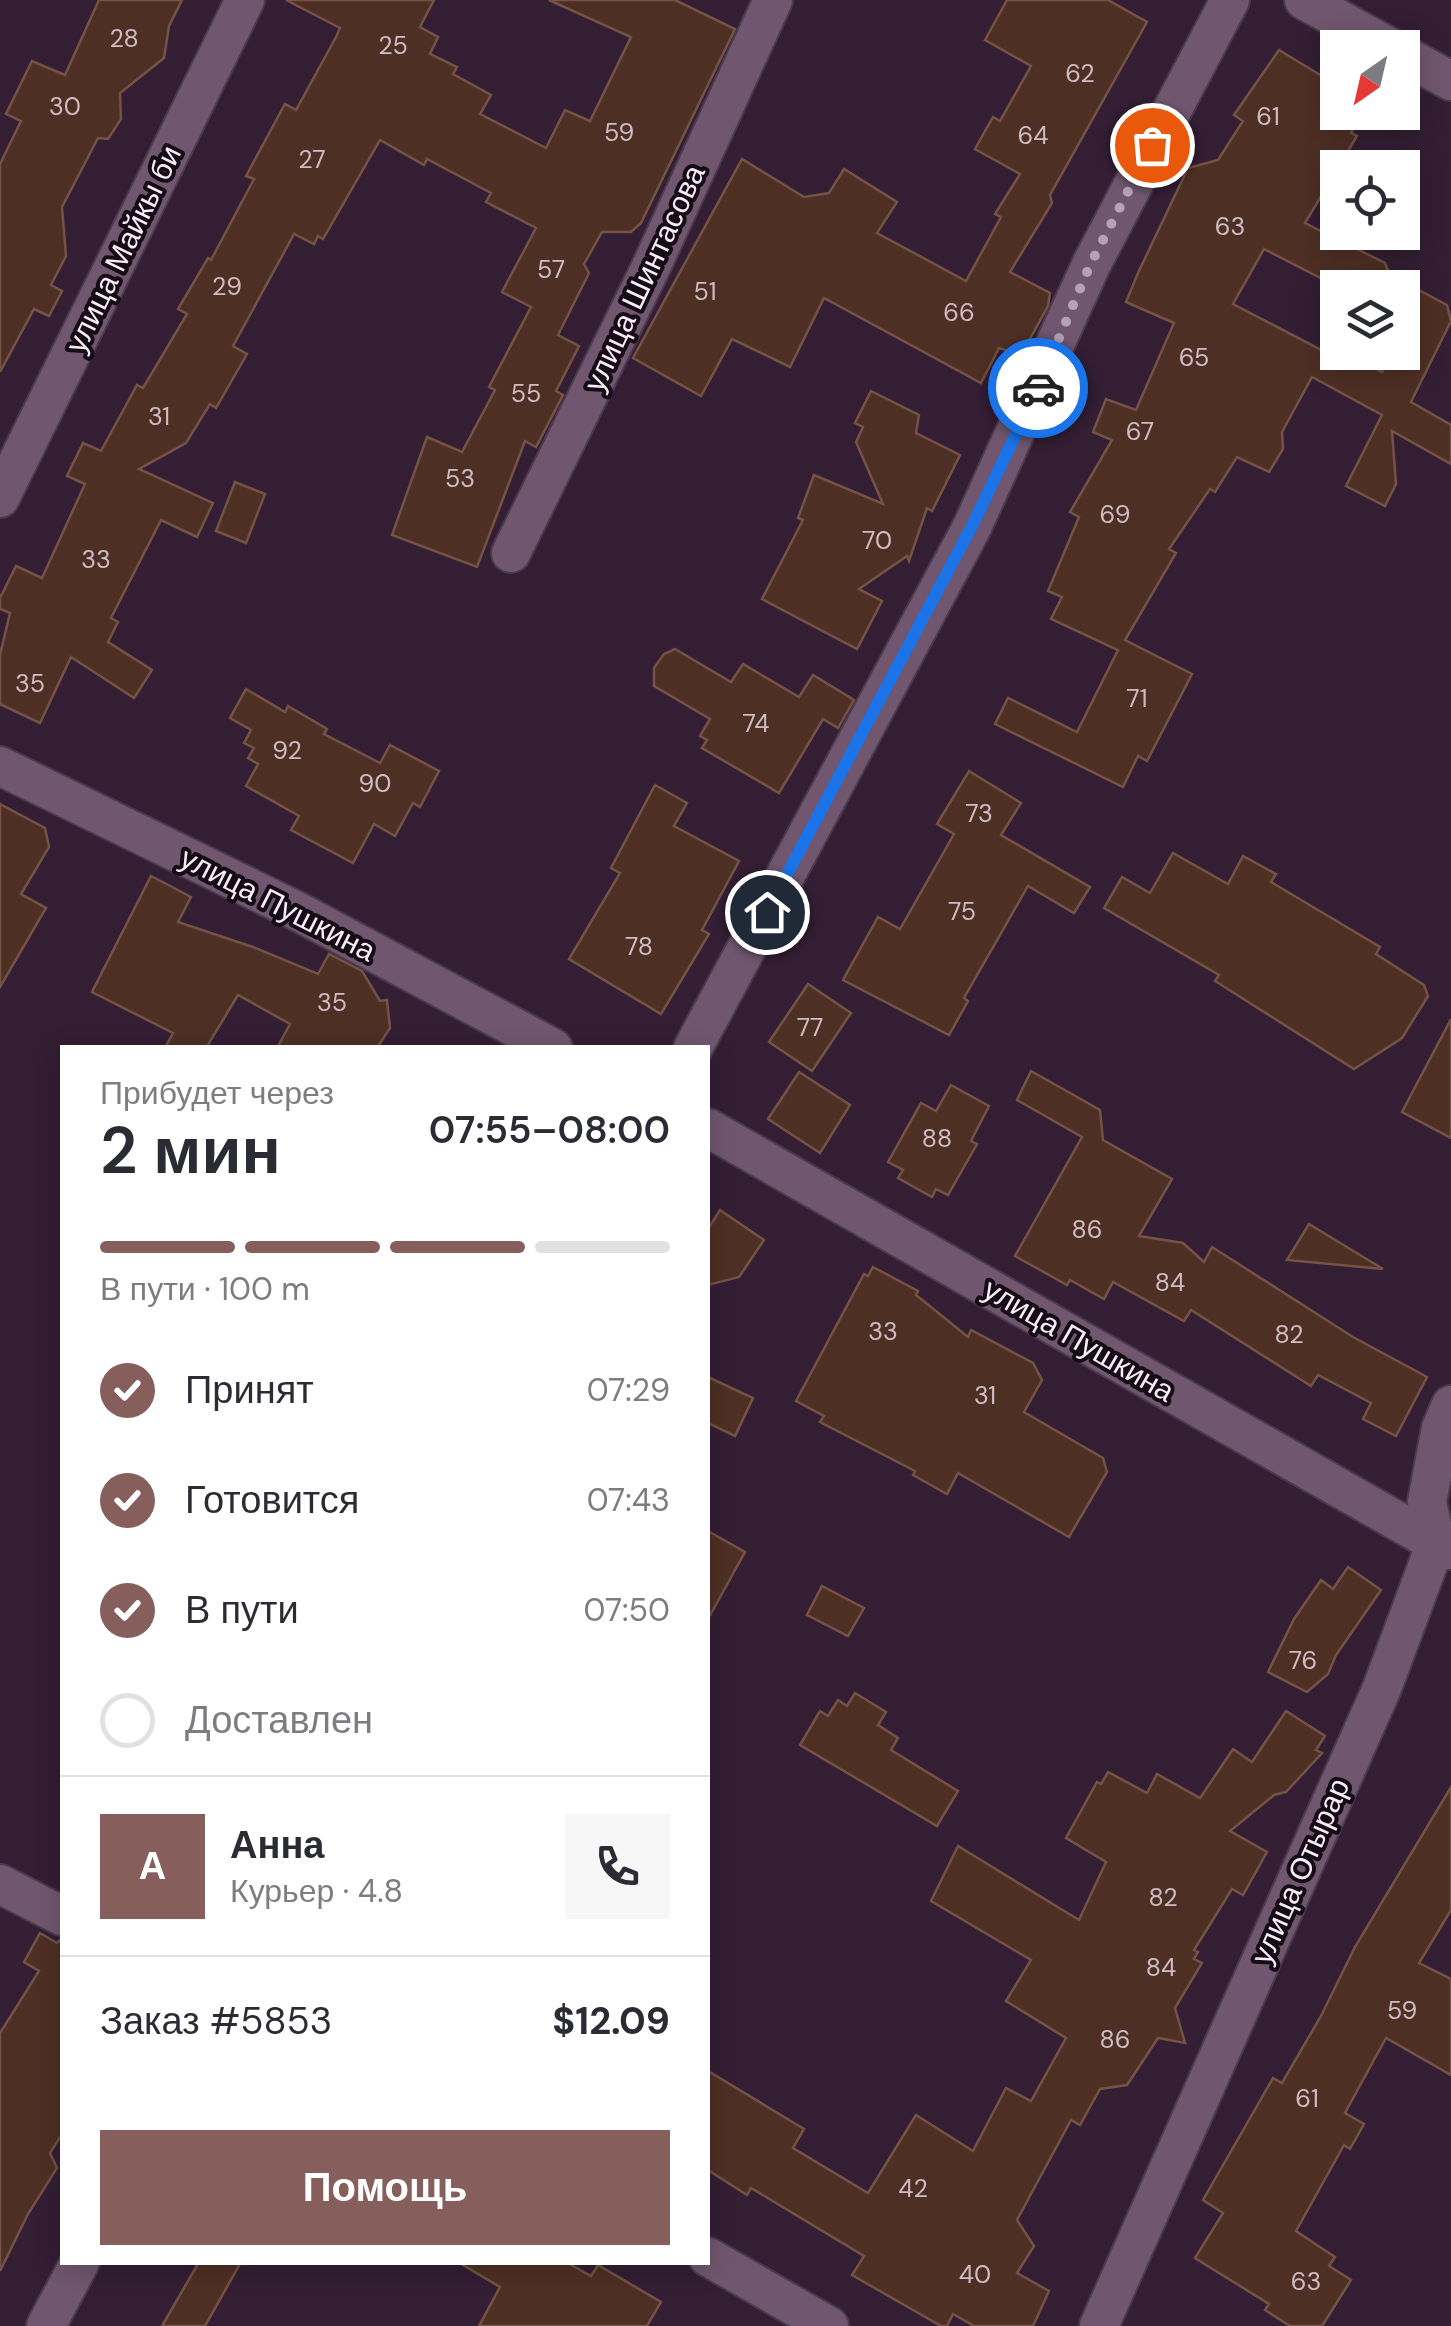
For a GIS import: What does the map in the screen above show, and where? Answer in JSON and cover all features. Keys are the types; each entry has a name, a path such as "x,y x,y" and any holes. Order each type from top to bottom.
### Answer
{"street":[{"name":"улица Майкы би","path":"0,498 245,0"},
{"name":"улица Шинтасова","path":"512,553 651,267 773,0"},
{"path":"695,1045 972,526 1090,265 1230,0"},
{"path":"1304,0 1358,30"},
{"path":"1420,64 1451,81"},
{"name":"улица Пушкина","path":"0,766 297,911 547,1045"},
{"name":"улица Пушкина","path":"710,1129 1443,1547"},
{"name":"улица Отырар","path":"1099,2326 1443,1547 1427,1502 1441,1428 1451,1405"},
{"path":"0,1884 60,1915"},
{"path":"710,2259 829,2326"},
{"path":"46,2326 78,2265"}],"building":[{"path":"99,0 182,0 169,26 164,58 120,93 121,119 108,139 98,138 62,207 66,256 51,285 62,291 49,316 34,309 0,372 0,164 21,121 6,114 32,61 65,75"},
{"path":"286,0 434,0 420,27 438,37 430,54 457,67 453,74 491,95 480,114 546,148 565,110 590,121 631,37 549,0 675,0 735,29 641,223 631,232 602,232 584,264 589,273 558,335 579,346 556,391 563,395 536,447 525,441 477,567 392,535 427,437 462,452 495,390 489,387 531,307 502,292 536,228 486,202 491,193 427,159 424,165 380,140 323,239 318,236 314,244 294,234 233,346 247,354 216,408 210,404 186,443 139,469 213,503 197,537 161,520 111,618 118,622 108,642 152,670 134,698 71,657 40,723 0,704 0,655 10,613 0,609 0,598 16,566 42,578 85,484 67,476 83,443 101,451 137,385 143,388 187,314 178,309 208,258 211,260 254,179 246,176 285,104 296,110 336,37 340,28"},
{"path":"1007,0 1108,0 1147,22 1050,195 1052,203 1010,272 1050,293 1048,306 1021,355 999,348 981,383 824,298 790,367 732,339 701,396 633,358 742,159 804,197 829,193 844,169 897,202 877,233 966,281 1001,217 995,214 1020,174 975,149 993,117 1000,121 1031,66 985,40"},
{"path":"1279,50 1320,75 1320,130 1353,130 1351,133 1357,136 1349,150 1320,150 1320,198 1305,223 1320,230 1320,250 1359,250 1385,263 1388,270 1320,270 1320,278 1264,249 1233,304 1320,349 1320,370 1382,372 1420,370 1420,291 1447,305 1451,321 1411,402 1451,425 1451,464 1392,431 1396,484 1385,506 1346,486 1382,415 1312,377 1282,432 1283,449 1269,472 1237,457 1215,492 1210,489 1169,549 1176,553 1125,640 1192,674 1147,761 1138,756 1123,787 995,724 1008,698 1077,732 1118,650 1051,619 1062,597 1048,591 1079,517 1070,512 1112,440 1093,432 1106,399 1136,410 1174,323 1126,302 1188,168 1218,160 1243,121 1234,115"},
{"path":"871,391 919,415 916,433 960,455 932,511 927,508 909,561 907,556 859,589 882,601 857,649 762,599 803,520 798,518 814,475 883,504 856,442 863,427 855,423"},
{"path":"235,482 265,494 246,543 216,531"},
{"path":"675,649 731,682 743,664 799,697 813,675 854,700 838,728 823,719 779,793 702,748 707,740 700,736 710,719 654,686 654,668 664,654"},
{"path":"246,689 285,712 288,706 327,729 324,734 380,763 390,745 439,771 420,807 413,803 395,836 374,824 353,863 291,830 299,816 246,786 258,764 248,758 254,748 244,743 251,730 230,718"},
{"path":"969,771 1021,803 1001,835 1090,887 1074,913 1028,886 964,998 968,1001 949,1035 843,980 878,917 900,929 954,834 937,824"},
{"path":"655,785 687,803 674,826 739,861 702,930 709,934 661,1014 569,959 620,873 611,868"},
{"path":"0,804 45,828 49,847 21,894 46,908 0,987"},
{"path":"1173,853 1228,884 1243,856 1276,874 1271,882 1380,947 1376,954 1424,985 1428,996 1402,1038 1354,1069 1215,981 1219,975 1104,908 1122,877 1150,893"},
{"path":"151,876 191,897 178,922 318,974 329,954 362,971 380,1001 387,1000 390,1028 379,1045 279,1045 290,1024 238,995 208,1045 167,1045 173,1033 92,992"},
{"path":"808,984 851,1013 812,1071 769,1042"},
{"path":"1451,1019 1451,1138 1402,1112"},
{"path":"1031,1071 1100,1110 1103,1140 1172,1179 1139,1236 1183,1243 1204,1262 1212,1247 1353,1337 1427,1377 1396,1436 1363,1419 1371,1403 1318,1375 1311,1386 1191,1310 1184,1321 1113,1282 1104,1299 1070,1280 1067,1285 1015,1256 1082,1137 1017,1100"},
{"path":"799,1072 850,1105 820,1153 768,1119"},
{"path":"951,1085 989,1106 971,1141 977,1144 948,1195 936,1189 932,1197 898,1178 903,1170 888,1162 921,1103 936,1111"},
{"path":"720,1210 764,1240 739,1277 710,1284 710,1226"},
{"path":"1309,1224 1383,1269 1287,1260"},
{"path":"873,1267 918,1291 916,1295 968,1337 971,1330 1033,1363 1042,1380 1024,1412 1103,1458 1107,1472 1069,1537 958,1473 947,1494 913,1475 915,1471 820,1422 824,1416 796,1401 864,1274 868,1276"},
{"path":"710,1378 753,1398 735,1436 710,1424"},
{"path":"710,1532 745,1552 710,1615"},
{"path":"1348,1567 1381,1590 1336,1655 1328,1674 1307,1692 1268,1672 1294,1619 1321,1580 1333,1589"},
{"path":"822,1586 864,1608 848,1636 807,1615"},
{"path":"855,1693 886,1712 878,1725 898,1738 891,1750 958,1791 937,1826 800,1745 820,1711 828,1716 838,1700 847,1706"},
{"path":"1286,1711 1325,1736 1316,1750 1322,1753 1286,1792 1274,1795 1230,1831 1267,1852 1243,1895 1232,1889 1194,1950 1198,1952 1194,1959 1202,1963 1175,2008 1185,2043 1158,2038 1127,2085 1100,2089 1080,2125 1071,2120 1017,2220 1034,2246 1017,2273 1049,2291 1033,2326 974,2326 953,2314 947,2326 941,2326 852,2275 864,2256 751,2188 747,2195 710,2171 710,2072 804,2129 793,2148 868,2193 916,2115 973,2151 1006,2088 1031,2101 1066,2038 1006,2001 1031,1960 931,1901 958,1846 1079,1920 1106,1862 1066,1838 1097,1782 1101,1784 1108,1772 1147,1793 1157,1774 1200,1798 1233,1749 1252,1762"},
{"path":"1451,1787 1451,1910 1419,1963 1451,1979 1451,2075 1386,2038 1345,2113 1364,2124 1350,2149 1344,2145 1296,2231 1335,2257 1329,2266 1351,2280 1322,2326 1290,2326 1265,2310 1269,2304 1195,2258 1223,2213 1203,2200 1273,2078 1282,2083 1355,1947"},
{"path":"40,1933 57,1943 60,1940 60,2137 50,2153 57,2168 28,2214 0,2271 0,2033 39,1971 24,1962"},
{"path":"197,2265 239,2265 205,2326 162,2326"},
{"path":"463,2265 571,2265 591,2276 598,2265 661,2302 647,2326 479,2326 500,2287"}],"way so far":[{"path":"1038,388 1090,265 1152,145"}],"route":[{"path":"767,912 892,683 1038,388"}]}
